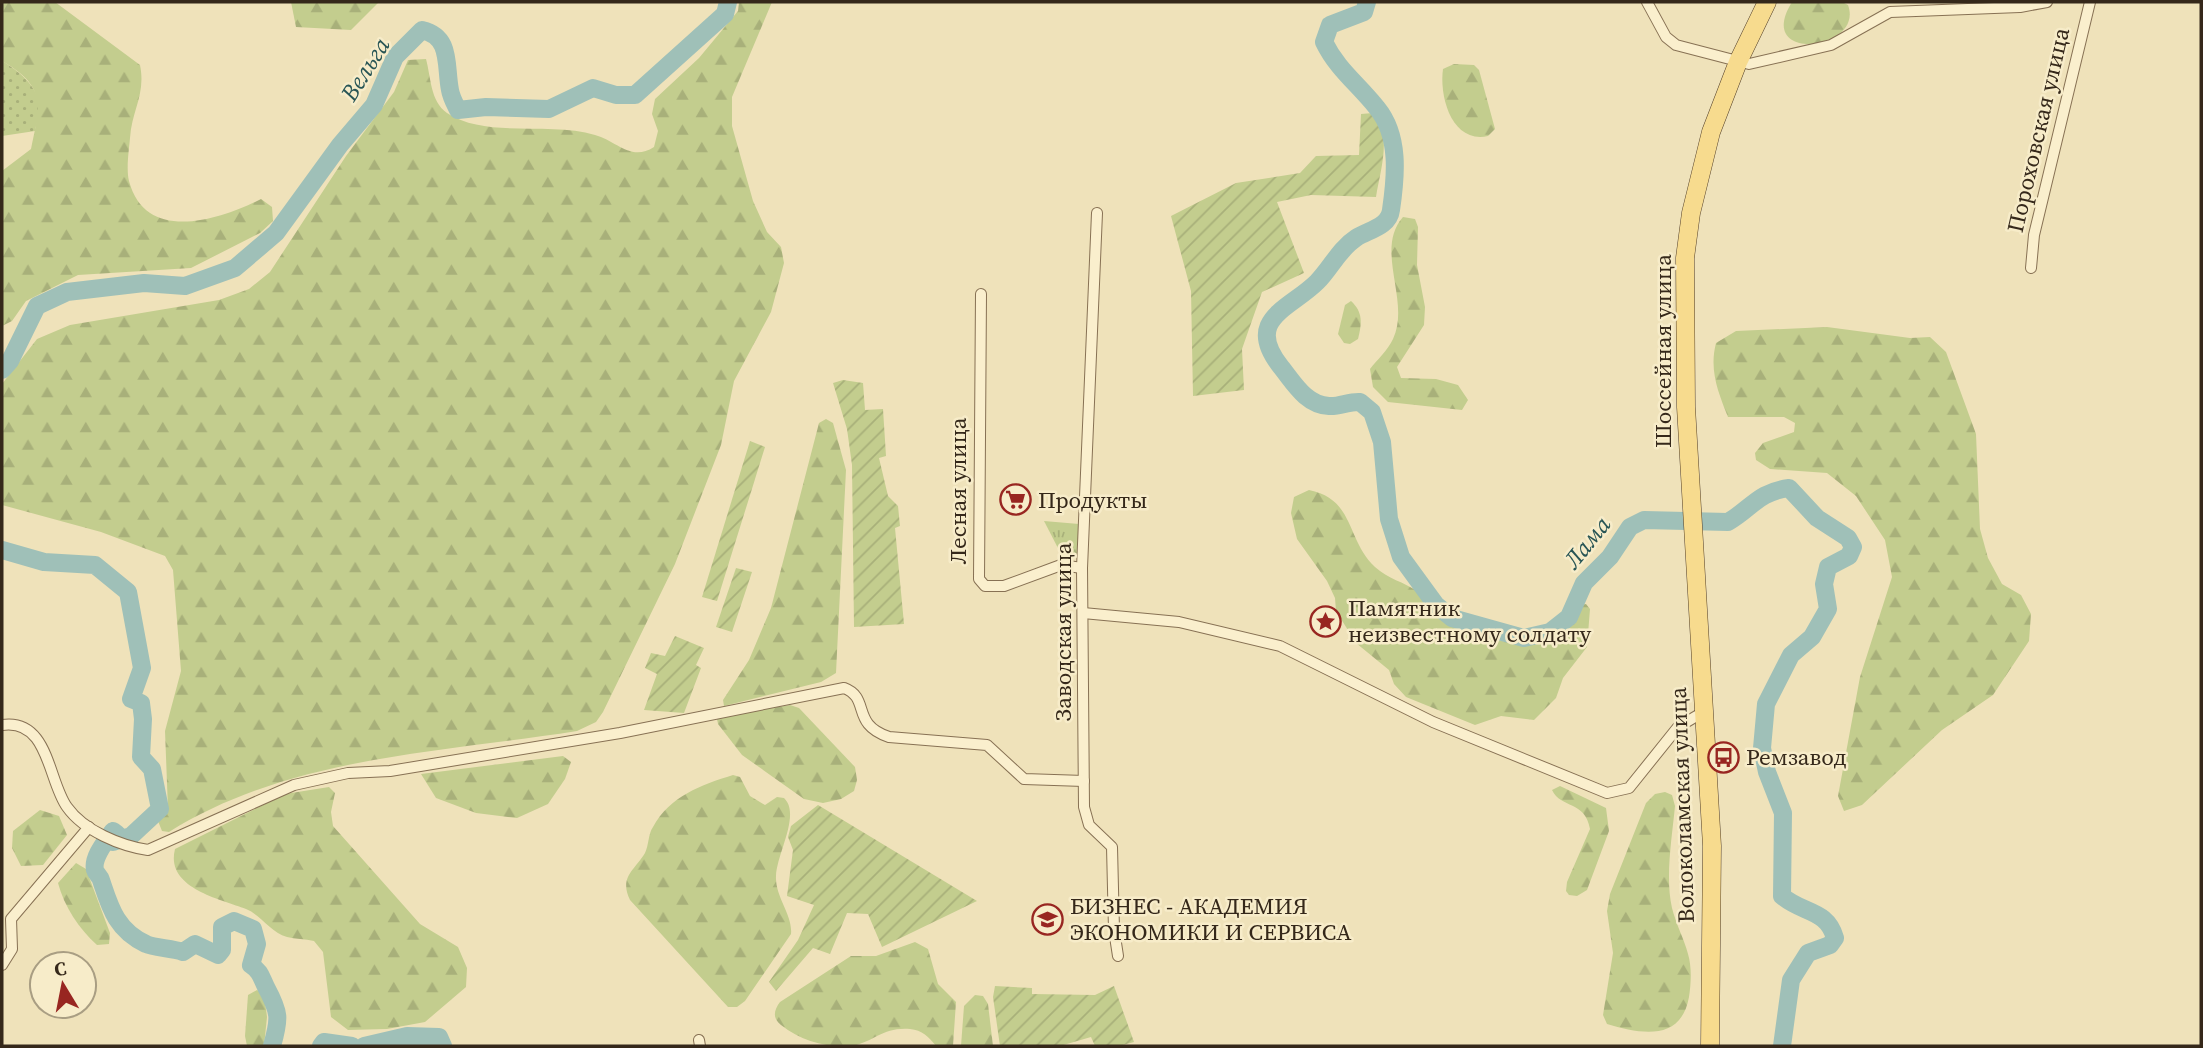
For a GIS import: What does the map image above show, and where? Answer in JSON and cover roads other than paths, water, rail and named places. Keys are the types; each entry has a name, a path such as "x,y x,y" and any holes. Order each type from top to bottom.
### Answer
{"main road":[{"name":"Шоссейная улица","path":"1693,562 1684,348 1685,258 1691,213 1711,132 1738,62 1767,2"},
{"name":"Волоколамская улица","path":"1693,562 1712,846 1710,1046"}],"street":[{"path":"1647,2 1666,37 1676,45 1738,62 1758,64 1822,48 1890,12 2021,7 2047,2"},
{"name":"Пороховская улица","path":"2031,268 2034,235 2090,2"},
{"name":"Заводская улица","path":"1097,212 1082,568 1085,817 1089,825 1112,847 1114,930 1118,956"},
{"name":"Лесная улица","path":"981,294 979,579 985,586 997,587 1061,565 1082,568"},
{"path":"1083,613 1179,622 1280,646 1433,722 1607,793 1629,789 1678,727 1705,711"},
{"path":"2,725 18,726 30,731 41,745 67,808 89,827 128,847 148,850 294,785 620,733 844,688 857,697 865,721 874,732 890,737 987,745 1024,779 1084,781"},
{"path":"2,965 12,949 11,919 89,827"}],"waterway":[{"name":"Вельга","path":"2,370 10,361 37,306 67,292 144,283 185,286 235,268 276,233 340,145 374,105 395,57 422,30 432,34 443,45 451,93 458,110 486,107 549,109 593,88 616,95 635,95 725,14 728,2"},
{"name":"Лама","path":"1367,2 1364,12 1330,25 1324,42 1342,69 1377,108 1390,131 1395,170 1391,210 1382,224 1350,242 1317,282 1275,317 1269,326 1267,337 1271,351 1281,367 1307,397 1321,405 1329,406 1360,402 1372,412 1382,442 1389,519 1401,557 1436,605 1452,618 1524,638 1550,632 1569,617 1584,583 1610,557 1630,527 1644,520 1728,522 1762,497 1789,488 1817,518 1848,538 1853,547 1849,556 1828,567 1824,584 1828,609 1812,637 1791,655 1766,704 1762,748 1767,772 1783,813 1782,896 1820,917 1835,938 1830,945 1808,953 1791,980 1782,1046"},
{"name":"Вельга","path":"2,550 44,562 95,565 128,592 142,668 131,699 141,703 141,757 152,769 160,809 131,836 113,842 117,834 113,831 103,844 95,870 121,925 149,945 183,952 195,944 218,955 222,950 222,927 234,921 253,929 257,944 251,965 260,975 274,1003 277,1016 272,1046"},
{"name":"Вельга","path":"364,1046 407,1036 439,1037 443,1046"},
{"name":"Вельга","path":"321,1046 324,1042 352,1046"}],"place":[{"name":"Продукты","path":"1015,500"},
{"name":"Памятник неизвестному солдату","path":"1325,621"},
{"name":"Ремзавод","path":"1723,757"},
{"name":"БИЗНЕС - АКАДЕМИЯ ЭКОНОМИКИ И СЕРВИСА","path":"1047,919"}]}
